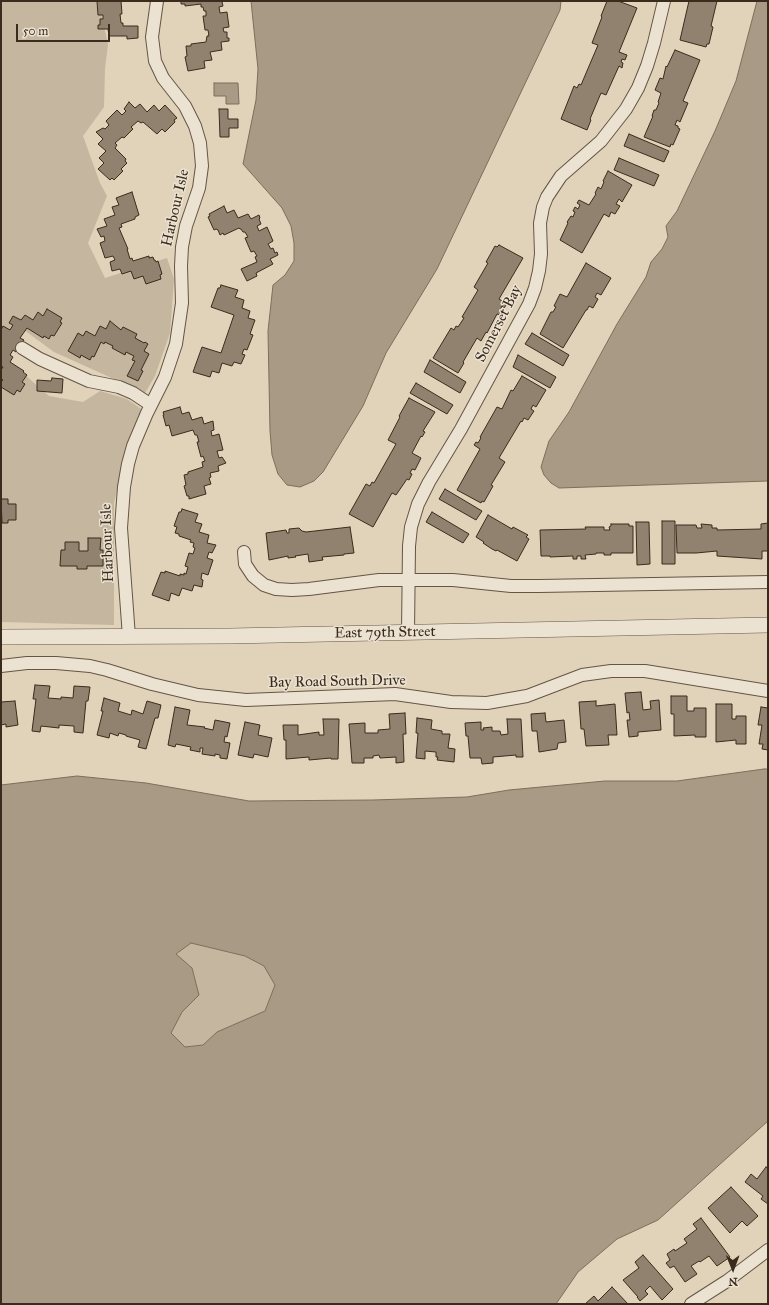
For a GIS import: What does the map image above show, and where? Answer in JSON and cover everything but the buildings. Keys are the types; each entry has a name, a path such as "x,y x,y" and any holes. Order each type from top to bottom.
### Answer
{"street":[{"name":"Harbour Isle","path":"129,637 121,528 122,505 130,458 151,405 169,366 179,332 182,303 182,247 185,231 198,188 202,160 200,143 193,121 184,106 163,78 155,61 152,37 157,1"},
{"name":"Somerset Bay","path":"408,633 410,534 420,498 428,482 461,429 529,304 535,288 541,260 541,218 547,197 561,176 601,141 626,109 638,88 647,66 664,1"},
{"path":"22,348 40,359 89,381 119,387 133,393 151,405"},
{"path":"244,552 245,564 253,576 264,585 292,590 379,580 453,580 511,586 768,582"},
{"name":"East 79th Street","path":"1,637 129,637 408,633 768,625"},
{"name":"Bay Road South Drive","path":"1,666 56,662 90,666 152,684 198,695 246,700 395,694 451,702 487,703 527,696 582,676 611,671 645,671 768,691"},
{"path":"691,1304 727,1281 768,1250"}],"shaded area":[{"path":"1,1 98,1 108,44 105,69 104,107 83,136 100,183 107,196 88,243 105,278 167,258 174,279 170,333 155,376 145,393 54,352 20,327 1,349"},
{"path":"251,1 561,1 560,10 437,269 386,353 363,406 323,472 314,481 300,487 287,485 278,474 272,455 270,431 268,331 273,285 285,275 294,261 294,243 291,226 282,208 243,164 256,100 258,69"},
{"path":"757,1 768,1 768,481 559,488 551,483 544,475 541,467 549,441 569,412 617,324 646,277 651,262 662,249 668,237 666,226 677,211 715,131 736,81"},
{"path":"214,83 238,83 239,104 226,104 226,96 214,96"},
{"path":"1,354 49,396 83,402 100,391 127,399 144,411 127,445 114,503 114,625 1,622"},
{"path":"768,769 768,1121 658,1220 617,1239 578,1272 556,1304 1,1304 1,785 77,776 146,783 249,801 373,800 467,797 509,790 605,781 677,781","holes":["191,943 245,956 264,966 275,985 265,1011 217,1032 203,1045 185,1047 171,1033 182,1012 199,995 192,968 176,954"]},
{"path":"191,943 245,956 264,966 275,985 265,1011 217,1032 203,1045 185,1047 170,1033 182,1012 199,995 192,968 176,954"}]}
